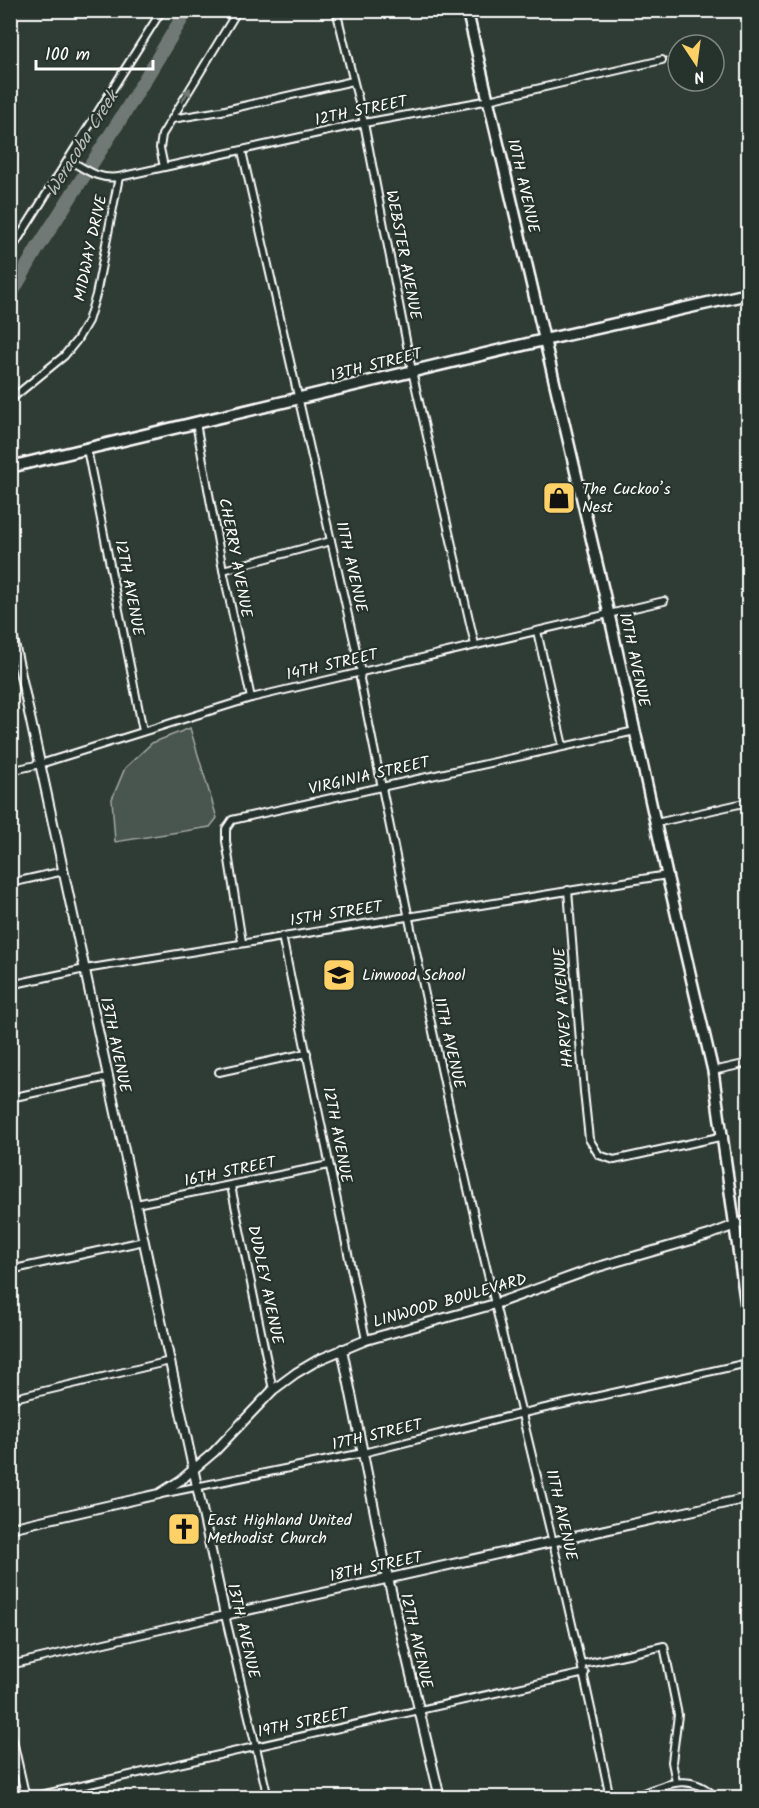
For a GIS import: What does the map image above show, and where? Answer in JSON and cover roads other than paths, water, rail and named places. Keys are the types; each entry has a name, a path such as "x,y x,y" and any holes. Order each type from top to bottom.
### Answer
{"main road":[{"name":"10TH AVENUE","path":"467,10 609,614 713,1071 737,1226 748,1320"},
{"name":"13TH STREET","path":"10,467 748,294"}],"street":[{"path":"10,252 162,10"},
{"path":"164,167 160,148 162,135 238,10"},
{"name":"WEBSTER AVENUE","path":"336,10 364,123 412,371 475,645"},
{"name":"12TH STREET","path":"69,160 106,179 119,177 364,123 487,100 662,60"},
{"path":"172,119 221,111 353,81"},
{"name":"11TH AVENUE","path":"243,151 361,672 360,679 407,916 495,1304 583,1664 610,1797"},
{"name":"MIDWAY DRIVE","path":"10,400 64,356 88,321 96,295 119,177"},
{"name":"CHERRY AVENUE","path":"196,423 223,570 250,698"},
{"name":"12TH AVENUE","path":"87,449 143,731"},
{"path":"223,570 331,542"},
{"name":"14TH STREET","path":"10,771 40,764 250,698 664,601"},
{"name":"13TH AVENUE","path":"10,625 225,1615 268,1797"},
{"path":"537,631 563,746"},
{"name":"VIRGINIA STREET","path":"242,942 226,841 228,824 241,818 634,731"},
{"path":"656,823 748,802"},
{"path":"10,883 64,870"},
{"name":"15TH STREET","path":"10,985 85,969 242,942 667,875"},
{"name":"HARVEY AVENUE","path":"568,890 587,1124 589,1139 599,1155 614,1160 724,1136"},
{"name":"12TH AVENUE","path":"282,936 366,1340"},
{"path":"219,1072 307,1053"},
{"path":"713,1071 748,1063"},
{"path":"10,1098 108,1077"},
{"name":"16TH STREET","path":"136,1204 329,1165"},
{"name":"DUDLEY AVENUE","path":"231,1186 273,1390"},
{"name":"LINWOOD BOULEVARD","path":"194,1470 273,1390 296,1373 342,1349 366,1340 495,1304 598,1267 737,1226 748,1220"},
{"path":"10,1270 144,1241"},
{"name":"12TH AVENUE","path":"342,1349 388,1578 440,1797"},
{"path":"10,1399 170,1362"},
{"name":"17TH STREET","path":"10,1528 159,1494 363,1453 523,1413 748,1363"},
{"path":"159,1494 194,1470"},
{"name":"18TH STREET","path":"10,1665 748,1498"},
{"path":"583,1664 663,1646 678,1715 672,1762 676,1782"},
{"name":"19TH STREET","path":"26,1797 419,1712 585,1673"},
{"path":"10,1727 26,1797"},
{"path":"630,1797 676,1782 694,1782 705,1787 716,1797"}],"waterway":[{"name":"Weracoba Creek","path":"10,296 187,10"}],"place":[{"name":"The Cuckoo’s Nest","path":"559,498"},
{"name":"Linwood School","path":"339,975"},
{"name":"East Highland United Methodist Church","path":"184,1529"}]}
